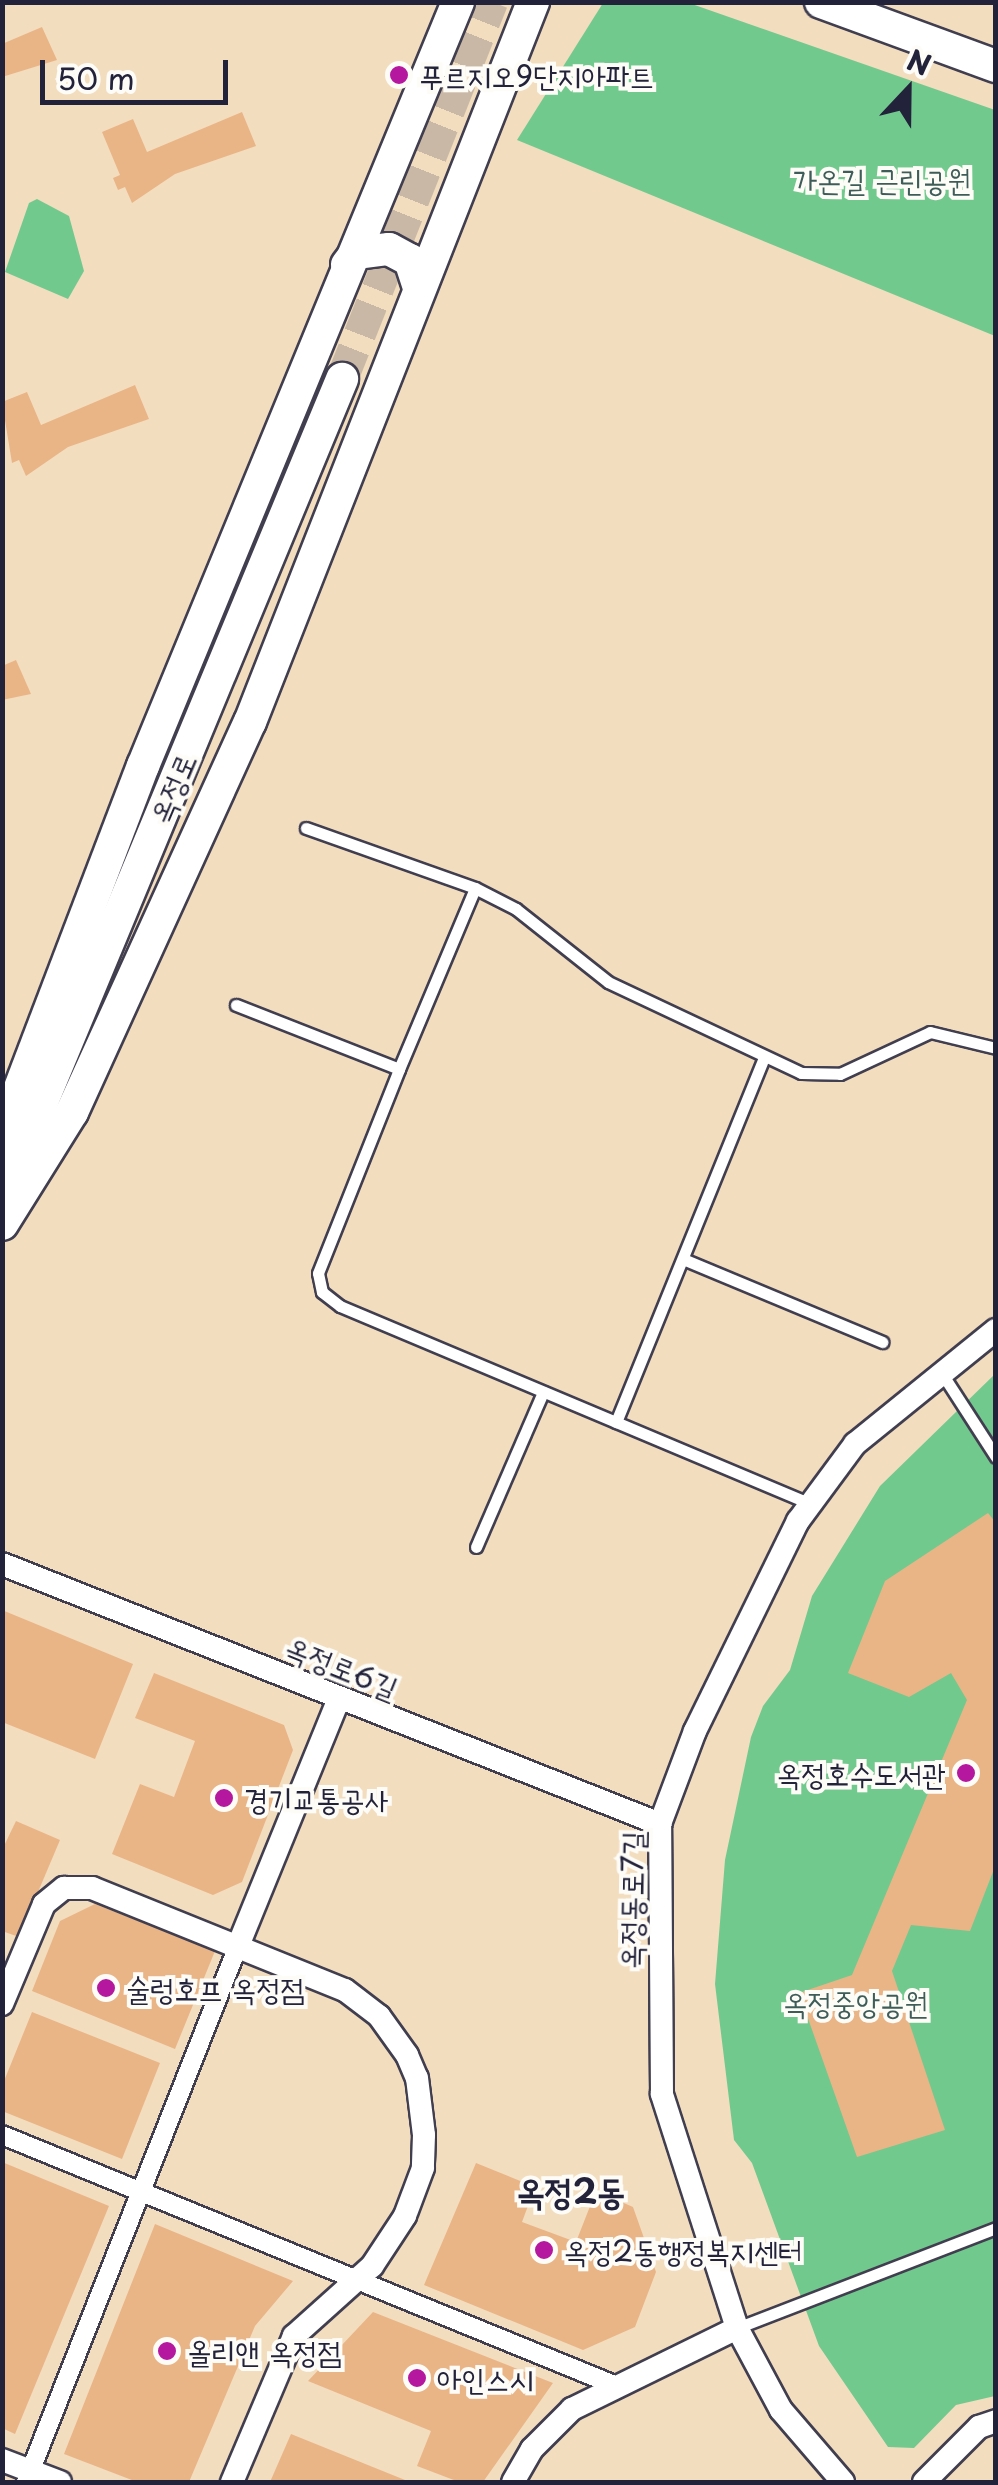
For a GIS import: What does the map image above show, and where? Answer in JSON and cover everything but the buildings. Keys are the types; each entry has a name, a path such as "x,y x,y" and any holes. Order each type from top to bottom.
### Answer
{"main road":[{"path":"2,1134 142,766 458,2"},
{"path":"2,1224 72,1112 250,722 532,2"},
{"path":"821,2 996,66"},
{"path":"347,265 356,252 389,249 410,260 419,288"},
{"name":"옥정로","path":"2,1198 342,379"}],"street":[{"name":"옥정동로7길","path":"842,2482 782,2410 737,2328 662,2094 660,1824 751,1610 811,1504 856,1444 940,1371 996,1330"},
{"name":"옥정로6길","path":"2,1564 660,1824"},
{"path":"29,2477 138,2191 338,1698"},
{"path":"2,2004 44,1904 64,1888 92,1888 345,1990 379,2016 417,2078 424,2135 417,2186 380,2255 294,2336 232,2482"},
{"path":"2,2135 612,2384"},
{"path":"513,2482 532,2449 572,2409 612,2384 737,2328"},
{"path":"924,2482 980,2427 996,2421"},
{"path":"2,2460 29,2477 60,2482"}],"lane":[{"path":"306,828 475,888 516,909 608,982 764,1058 820,1076 840,1074 930,1032 996,1048"},
{"path":"475,888 317,1283 340,1306 811,1504"},
{"path":"236,1005 400,1069"},
{"path":"616,1422 764,1058"},
{"path":"683,1259 882,1342"},
{"path":"940,1371 996,1457"},
{"path":"476,1546 543,1392"},
{"path":"737,2328 996,2228"}],"green space":[{"name":"가온길 근린공원","path":"603,3 689,3 995,110 995,336 517,140"},
{"path":"37,199 69,216 84,271 68,299 5,272 29,203"},
{"name":"옥정중앙공원","path":"995,1374 995,2396 956,2405 914,2448 888,2447 819,2346 752,2163 734,2140 715,1984 725,1860 751,1737 763,1706 790,1670 812,1596 880,1486"}],"tunnel":[{"path":"342,379 492,2"}],"place":[{"name":"푸르지오9단지아파트","path":"399,75"},
{"name":"옥정호수도서관","path":"966,1773"},
{"name":"경기교통공사","path":"224,1798"},
{"name":"술렁호프 옥정점","path":"106,1988"},
{"name":"옥정2동행정복지센터","path":"544,2250"},
{"name":"올리앤 옥정점","path":"167,2351"},
{"name":"아인스시","path":"417,2378"}],"district":[{"name":"옥정2동","path":"571,2190"}]}
